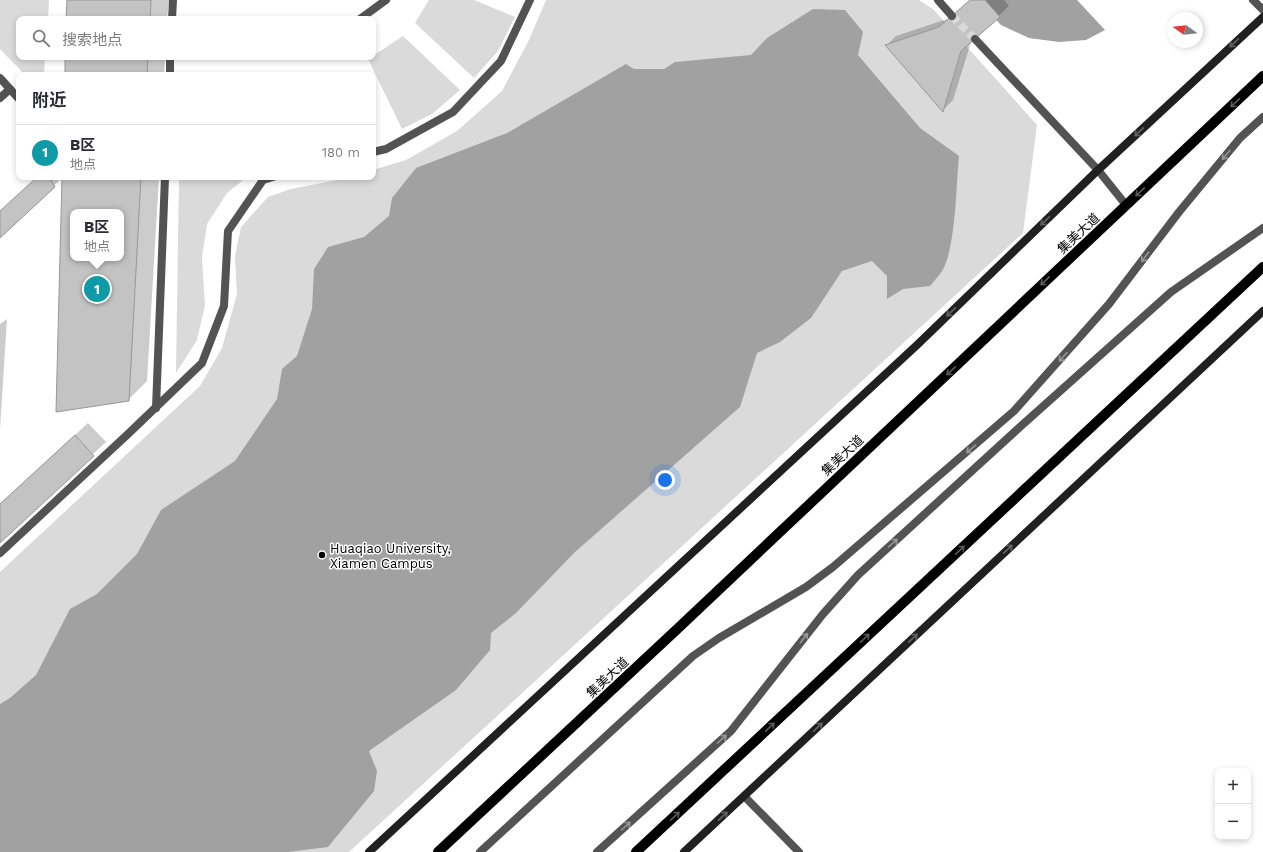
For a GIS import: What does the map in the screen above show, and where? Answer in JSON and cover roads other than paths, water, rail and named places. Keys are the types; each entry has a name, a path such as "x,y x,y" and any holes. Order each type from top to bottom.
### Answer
{"main road":[{"path":"369,852 917,345 1098,170 1263,17"},
{"name":"集美大道","path":"438,852 673,633 1263,76"},
{"path":"636,852 1263,267"},
{"path":"684,852 1263,311"}],"street":[{"path":"172,16 173,0"},
{"path":"364,16 386,0"},
{"path":"376,151 386,149 453,112 501,61 530,0"},
{"path":"938,0 952,16"},
{"path":"1253,0 1263,10"},
{"path":"975,39 1098,170 1126,205"},
{"path":"170,60 170,72"},
{"path":"0,78 16,96"},
{"path":"0,98 10,89"},
{"path":"480,852 693,656 719,638 806,587 833,567 1014,411 1110,304 1179,212 1240,138 1263,118"},
{"path":"156,408 165,180"},
{"path":"0,553 156,408 202,363 224,306 228,231 263,180"},
{"path":"597,852 731,731 823,614 858,575 1021,426 1171,292 1263,228"},
{"path":"744,796 799,852"}],"tunnel":[{"path":"952,16 975,39"}],"place":[{"name":"B区","path":"97,289"},
{"name":"Huaqiao University, Xiamen Campus","path":"322,555"}]}
